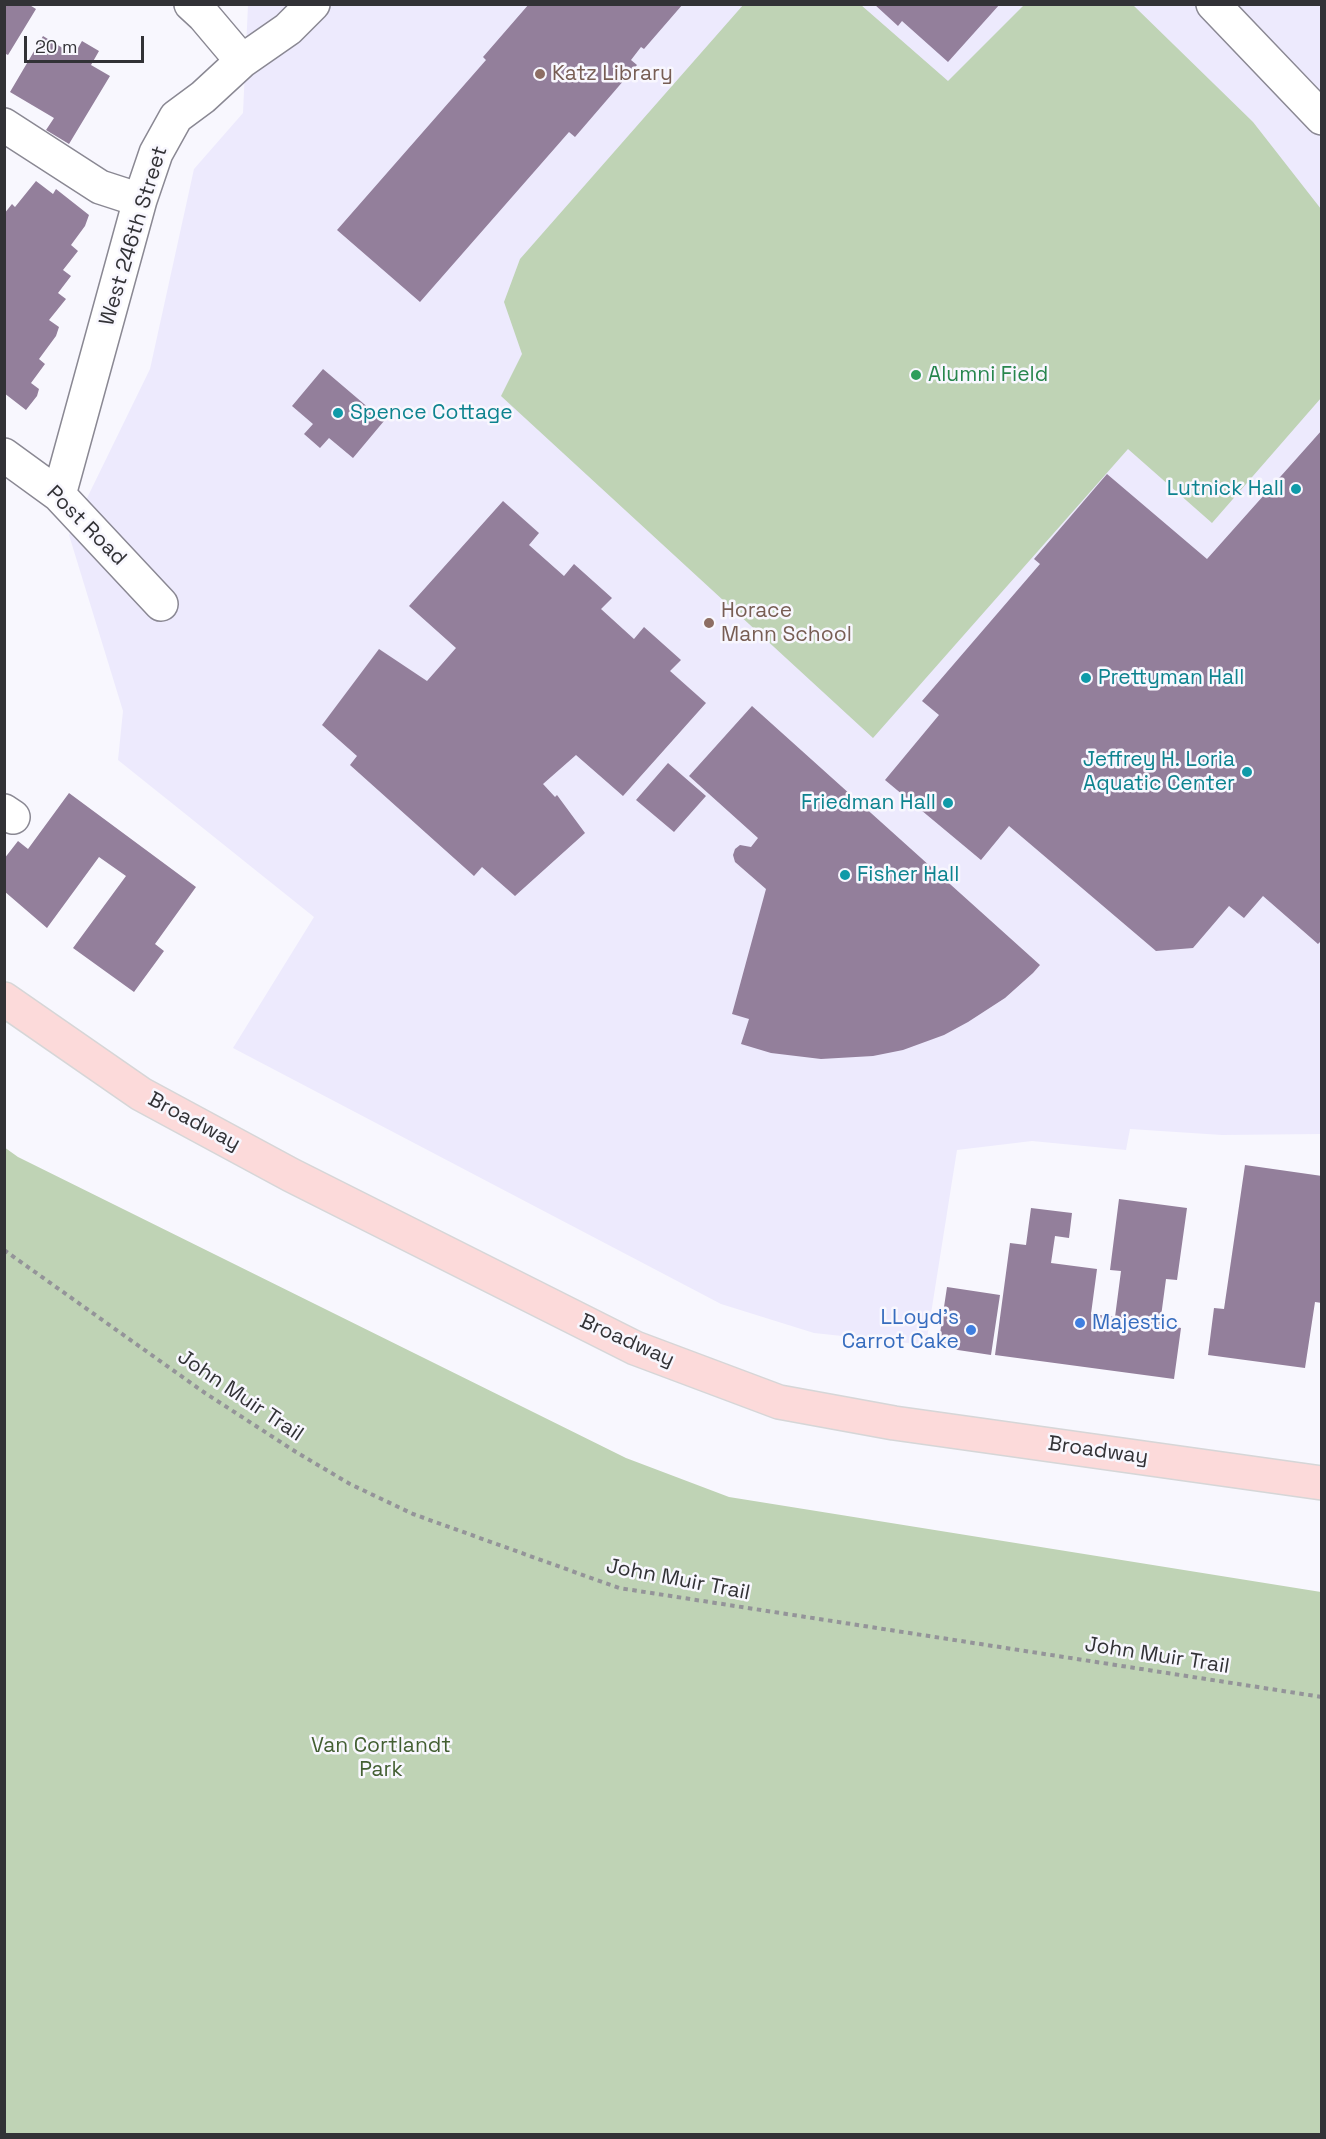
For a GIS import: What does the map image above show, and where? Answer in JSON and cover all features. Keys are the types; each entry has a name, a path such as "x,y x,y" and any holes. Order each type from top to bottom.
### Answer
{"main road":[{"name":"Broadway","path":"4,999 141,1094 291,1175 635,1348 779,1402 894,1423 1322,1483"}],"street":[{"path":"191,4 242,61"},
{"name":"West 246th Street","path":"59,495 140,200 156,153 176,117 203,97 242,61 288,29 313,4"},
{"path":"1213,4 1322,118"},
{"path":"4,125 100,187 140,200"},
{"name":"Post Road","path":"4,455 59,495 161,604"}],"path":[{"name":"John Muir Trail","path":"4,1250 206,1393 350,1484 413,1514 619,1588 1322,1697"}],"shaded area":[{"name":"Horace Mann School","path":"248,5 1321,5 1321,1134 1222,1135 1130,1129 1126,1150 1032,1141 957,1150 926,1345 814,1333 721,1304 233,1048 314,917 118,760 123,711 69,535 150,369 194,169 243,113"}],"green space":[{"name":"Alumni Field","path":"744,4 861,5 948,81 1024,5 1133,5 1253,122 1321,209 1321,398 1212,523 1128,449 873,738 501,396 522,354 504,302 520,259"},
{"name":"Van Cortlandt Park","path":"4,1147 18,1157 626,1458 729,1497 1321,1592 1321,2134 5,2134"}],"building":[{"path":"4,4 28,4 36,9 8,55 4,53"},
{"path":"529,4 683,4 644,49 641,47 631,60 637,65 575,137 569,132 420,302 337,230 486,60 483,57"},
{"path":"874,4 1000,4 948,62 902,21 898,26"},
{"path":"43,36 74,55 82,41 99,51 91,65 110,76 69,144 46,130 54,118 10,92"},
{"path":"36,181 53,194 56,189 89,215 85,226 71,245 78,251 63,270 71,276 58,293 66,299 49,320 59,327 56,336 39,359 45,364 31,383 39,389 37,396 26,410 4,393 4,214 12,204 15,207"},
{"name":"Spence Cottage","path":"323,369 384,421 353,458 329,438 320,448 304,434 313,424 292,406"},
{"path":"1322,430 1322,940 1318,944 1263,896 1244,918 1229,906 1193,948 1156,951 1009,826 981,860 885,780 939,715 922,701 1040,564 1034,559 1107,474 1207,559"},
{"path":"503,501 539,533 529,545 564,576 574,564 612,598 601,609 634,639 644,627 681,660 670,671 706,703 623,796 576,755 543,784 555,797 557,795 585,833 515,896 482,867 474,876 350,765 357,756 322,725 379,649 427,681 456,648 409,606"},
{"name":"Fisher Hall","path":"752,706 1040,965 1033,973 1005,998 968,1022 944,1035 903,1050 873,1056 821,1059 771,1053 741,1044 749,1019 732,1014 766,889 735,862 733,855 735,849 740,845 751,847 758,838 689,776"},
{"path":"668,763 706,796 674,832 636,800"},
{"path":"69,793 196,887 155,944 164,951 134,992 73,948 126,876 99,857 47,928 4,891 4,859 18,841 28,849"},
{"path":"1245,1165 1322,1176 1322,1303 1315,1302 1305,1368 1208,1355 1214,1308 1224,1309"},
{"path":"1119,1199 1187,1208 1177,1280 1166,1279 1160,1324 1181,1328 1174,1379 995,1355 1010,1243 1026,1245 1031,1208 1072,1213 1069,1238 1055,1236 1051,1263 1097,1269 1091,1314 1115,1317 1121,1271 1110,1270"},
{"path":"947,1287 1000,1295 991,1355 938,1347"}],"place":[{"name":"Katz Library","path":"540,74"},
{"name":"Alumni Field","path":"916,375"},
{"name":"Spence Cottage","path":"338,413"},
{"name":"Lutnick Hall","path":"1296,489"},
{"name":"Horace Mann School","path":"709,623"},
{"name":"Prettyman Hall","path":"1086,678"},
{"name":"Jeffrey H. Loria Aquatic Center","path":"1247,772"},
{"name":"Friedman Hall","path":"948,803"},
{"name":"Fisher Hall","path":"845,875"},
{"name":"Majestic","path":"1080,1323"},
{"name":"LLoyd's Carrot Cake","path":"971,1330"}]}
